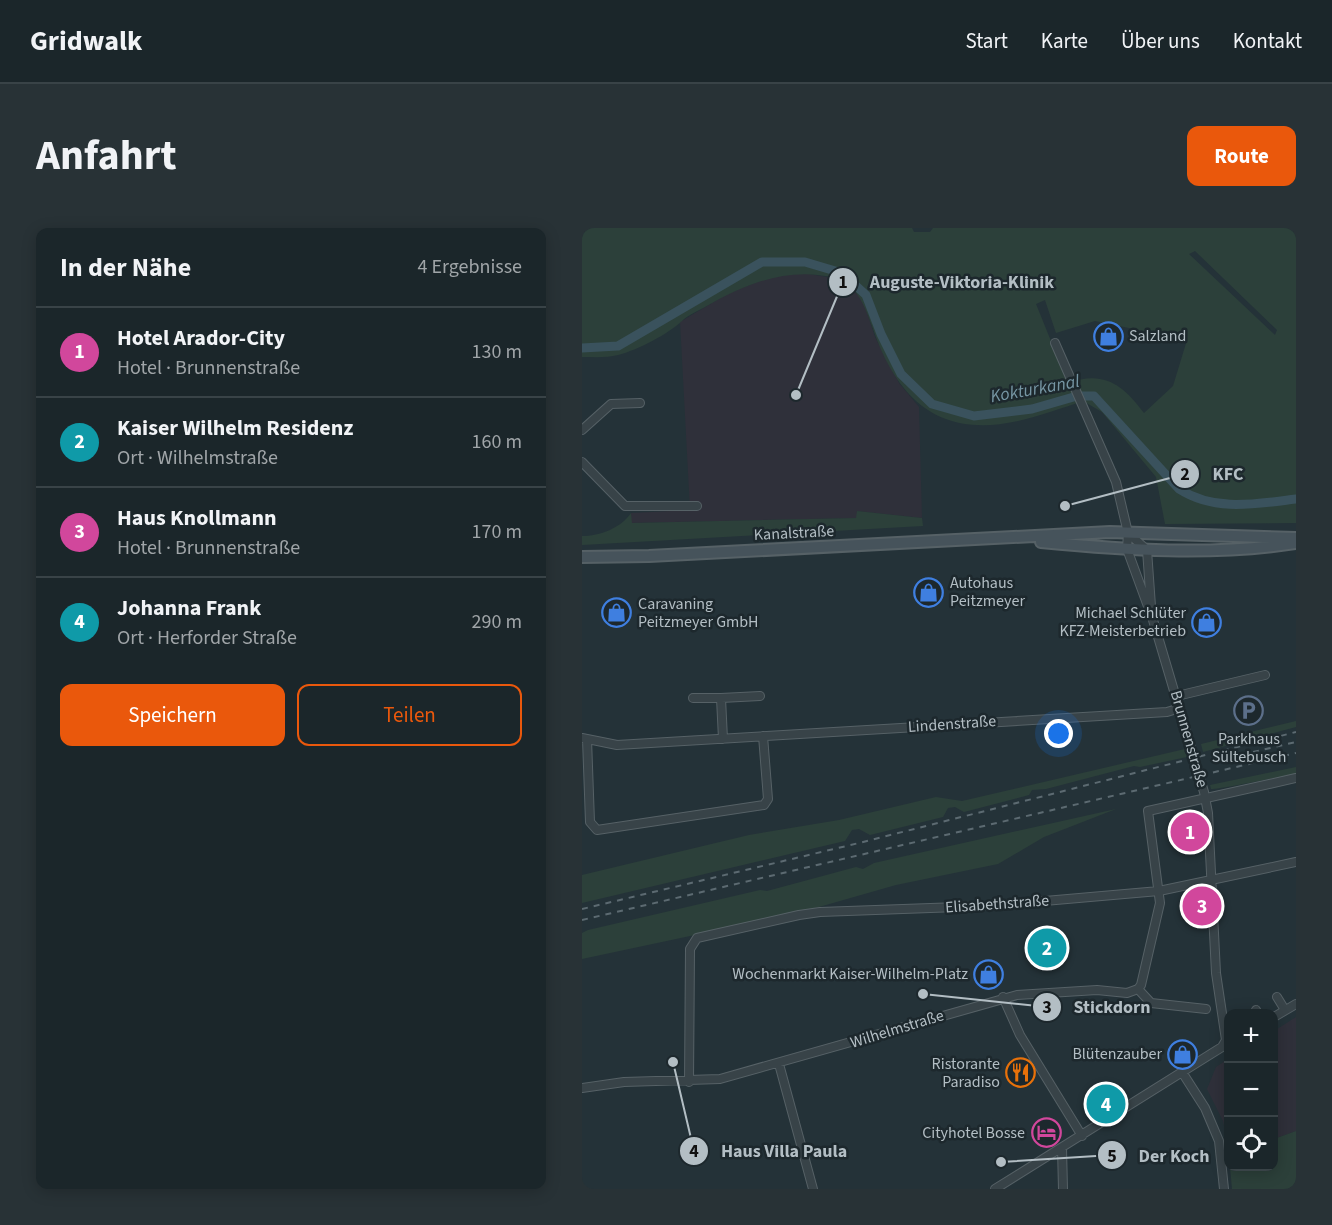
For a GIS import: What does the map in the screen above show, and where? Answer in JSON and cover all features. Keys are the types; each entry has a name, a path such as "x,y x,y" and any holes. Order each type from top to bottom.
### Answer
{"main road":[{"name":"Kanalstraße","path":"582,557 649,556 1128,533 1296,538"},
{"name":"Kanalstraße","path":"1007,539 1127,549 1248,549 1296,543"}],"street":[{"name":"Brunnenstraße","path":"1055,343 1116,482 1128,533 1127,549 1153,620 1206,799 1216,973 1224,1021"},
{"path":"582,430 611,404 640,403"},
{"path":"582,462 625,506 697,506"},
{"path":"1128,533 1147,549"},
{"name":"Brunnenstraße","path":"1147,549 1153,620"},
{"path":"1177,696 1265,675"},
{"path":"693,698 760,696"},
{"path":"721,698 723,739"},
{"name":"Lindenstraße","path":"584,739 617,745 1167,712 1180,708"},
{"path":"584,739 590,822 597,830 764,805 768,799 763,736"},
{"path":"1206,1009 1151,1003 1138,989 1141,985 1160,903 1148,811 1296,778"},
{"name":"Elisabethstraße","path":"689,1082 690,949 697,938 800,915 986,906 1159,891 1296,862"},
{"name":"Wilhelmstraße","path":"582,1088 624,1082 689,1082 720,1079 1003,997 1064,991 1127,993 1138,989"},
{"path":"1003,997 1020,1035 1082,1136"},
{"path":"1277,998 1285,1010"},
{"path":"1278,1014 1296,1004"},
{"path":"995,1189 1082,1136 1224,1044"},
{"path":"778,1064 813,1189"},
{"path":"1182,1072 1204,1108 1219,1141 1224,1189"},
{"path":"1062,1148 1063,1189"}],"shaded area":[{"path":"803,273 838,279 862,298 875,337 899,383 919,407 922,518 857,511 857,518 631,523 631,513 690,510 680,322 727,294 770,277"},
{"path":"1296,1017 1296,1131 1278,1138 1278,1063 1278,1028"},
{"path":"1224,1062 1224,1126 1207,1089 1216,1067"}],"green space":[{"path":"582,228 912,228 914,232 930,232 933,228 1296,228 1296,523 1165,524 1156,477 1102,412 1083,401 1026,419 990,425 965,424 943,418 924,407 894,374 859,297 849,285 835,278 800,274 767,279 720,299 690,315 661,336 626,353 614,356 582,357","holes":["1195,251 1277,330 1275,335 1189,254","1045,300 1056,333 1095,321 1187,340 1173,386 1144,413 1120,388 1102,379 1081,379 1068,383 1036,304"]},
{"path":"857,511 922,518 923,526 582,545 582,536 596,535 610,530 622,523 631,513 632,523 856,518"},
{"path":"1296,721 1296,727 1203,752 1201,744"},
{"path":"1185,749 1187,757 1140,767 1134,766 1046,789 1032,790 1029,795 964,812 955,807 948,808 943,817 870,835 859,829 852,830 845,841 582,903 582,875 749,835 839,820 936,797 962,801"},
{"path":"1296,767 1296,774 1216,789 1211,789 1210,785"},
{"path":"1116,809 1044,837 998,864 896,885 798,913 582,959 582,933 588,930 760,890 767,891 856,867 863,869 874,863"},
{"path":"1296,1131 1296,1189 1232,1189 1230,1171 1278,1171 1278,1138"}],"waterway":[{"name":"Kokturkanal","path":"582,348 618,346 762,262 805,262 842,273 866,295 881,334 901,374 932,404 974,416 1032,409 1077,396 1094,396 1179,489 1193,496 1221,504 1250,504 1296,499"}],"railway":[{"path":"582,909 859,843 1296,732"},
{"path":"1253,752 1296,742"},
{"path":"582,920 1296,753"}],"place":[{"name":"Salzland","path":"1108,336"},
{"name":"Auguste-Viktoria-Klinik","path":"796,395"},
{"name":"KFC","path":"1065,506"},
{"name":"Autohaus Peitzmeyer","path":"929,592"},
{"name":"Caravaning Peitzmeyer GmbH","path":"617,613"},
{"name":"Michael Schlüter KFZ-Meisterbetrieb","path":"1207,622"},
{"name":"Parkhaus Sültebusch","path":"1249,711"},
{"name":"Hotel Arador-City","path":"1190,832"},
{"name":"Haus Knollmann","path":"1202,906"},
{"name":"Kaiser Wilhelm Residenz","path":"1047,948"},
{"name":"Wochenmarkt Kaiser-Wilhelm-Platz","path":"989,974"},
{"name":"Stickdorn","path":"923,994"},
{"name":"Blütenzauber","path":"1183,1054"},
{"name":"Haus Villa Paula","path":"673,1062"},
{"name":"Ristorante Paradiso","path":"1021,1073"},
{"name":"Johanna Frank","path":"1106,1104"},
{"name":"Cityhotel Bosse","path":"1046,1133"},
{"name":"Der Koch","path":"1001,1162"}]}
